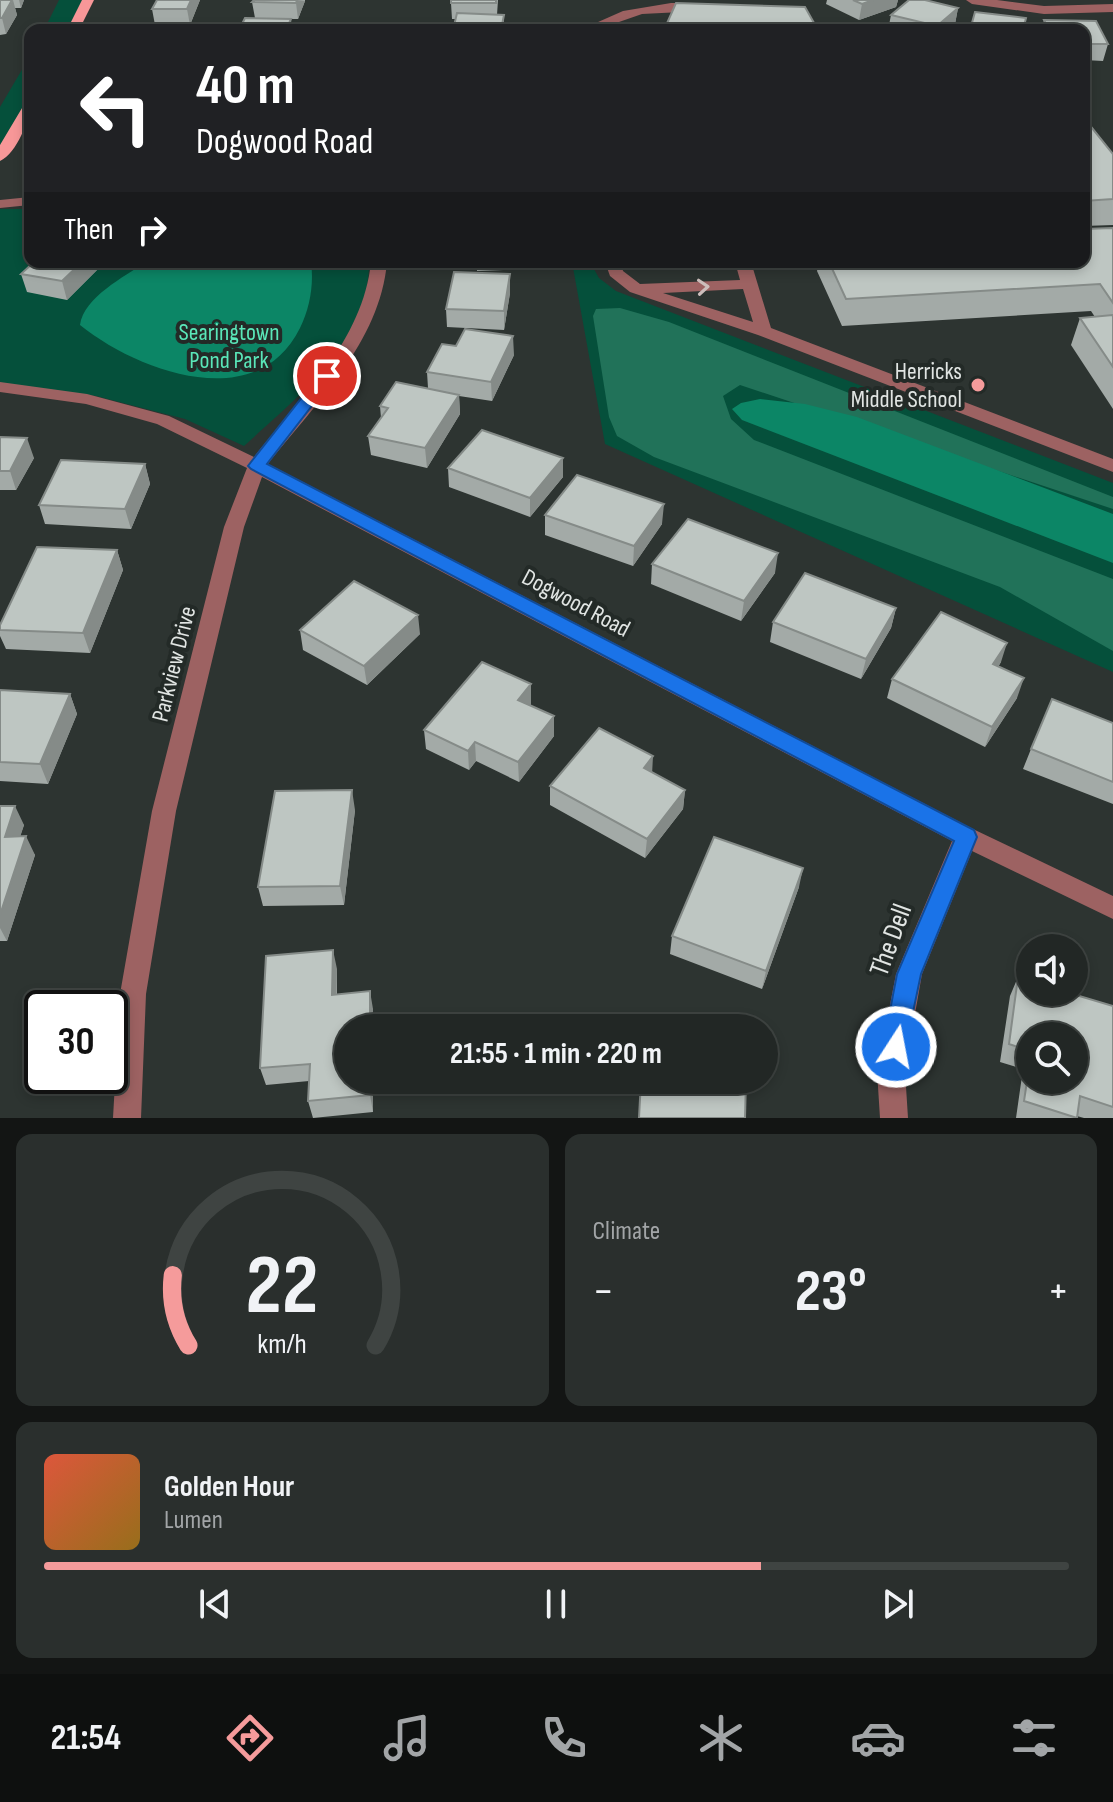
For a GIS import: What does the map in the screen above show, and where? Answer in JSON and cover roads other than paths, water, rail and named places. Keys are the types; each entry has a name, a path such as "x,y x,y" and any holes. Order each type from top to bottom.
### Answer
{"main road":[{"path":"76,24 88,0"},
{"path":"2,152 24,116"}],"street":[{"path":"972,0 1044,10 1113,8"},
{"path":"597,24 612,16 649,8 713,8"},
{"path":"0,204 24,202"},
{"name":"Parkview Drive","path":"127,1118 133,994 164,811 234,527 257,466 345,355 368,314 378,268"},
{"path":"615,268 616,273 636,289 764,331 1113,466"},
{"path":"745,268 764,331"},
{"path":"636,289 751,284"},
{"name":"Dogwood Road","path":"0,387 87,399 163,420 257,466 966,837 1113,908"},
{"name":"The Dell","path":"894,1118 891,1071 909,974 966,837"}],"place":[{"name":"Herricks Middle School","path":"978,385"}],"park label":[{"name":"Searingtown Pond Park","path":"229,346"}]}
